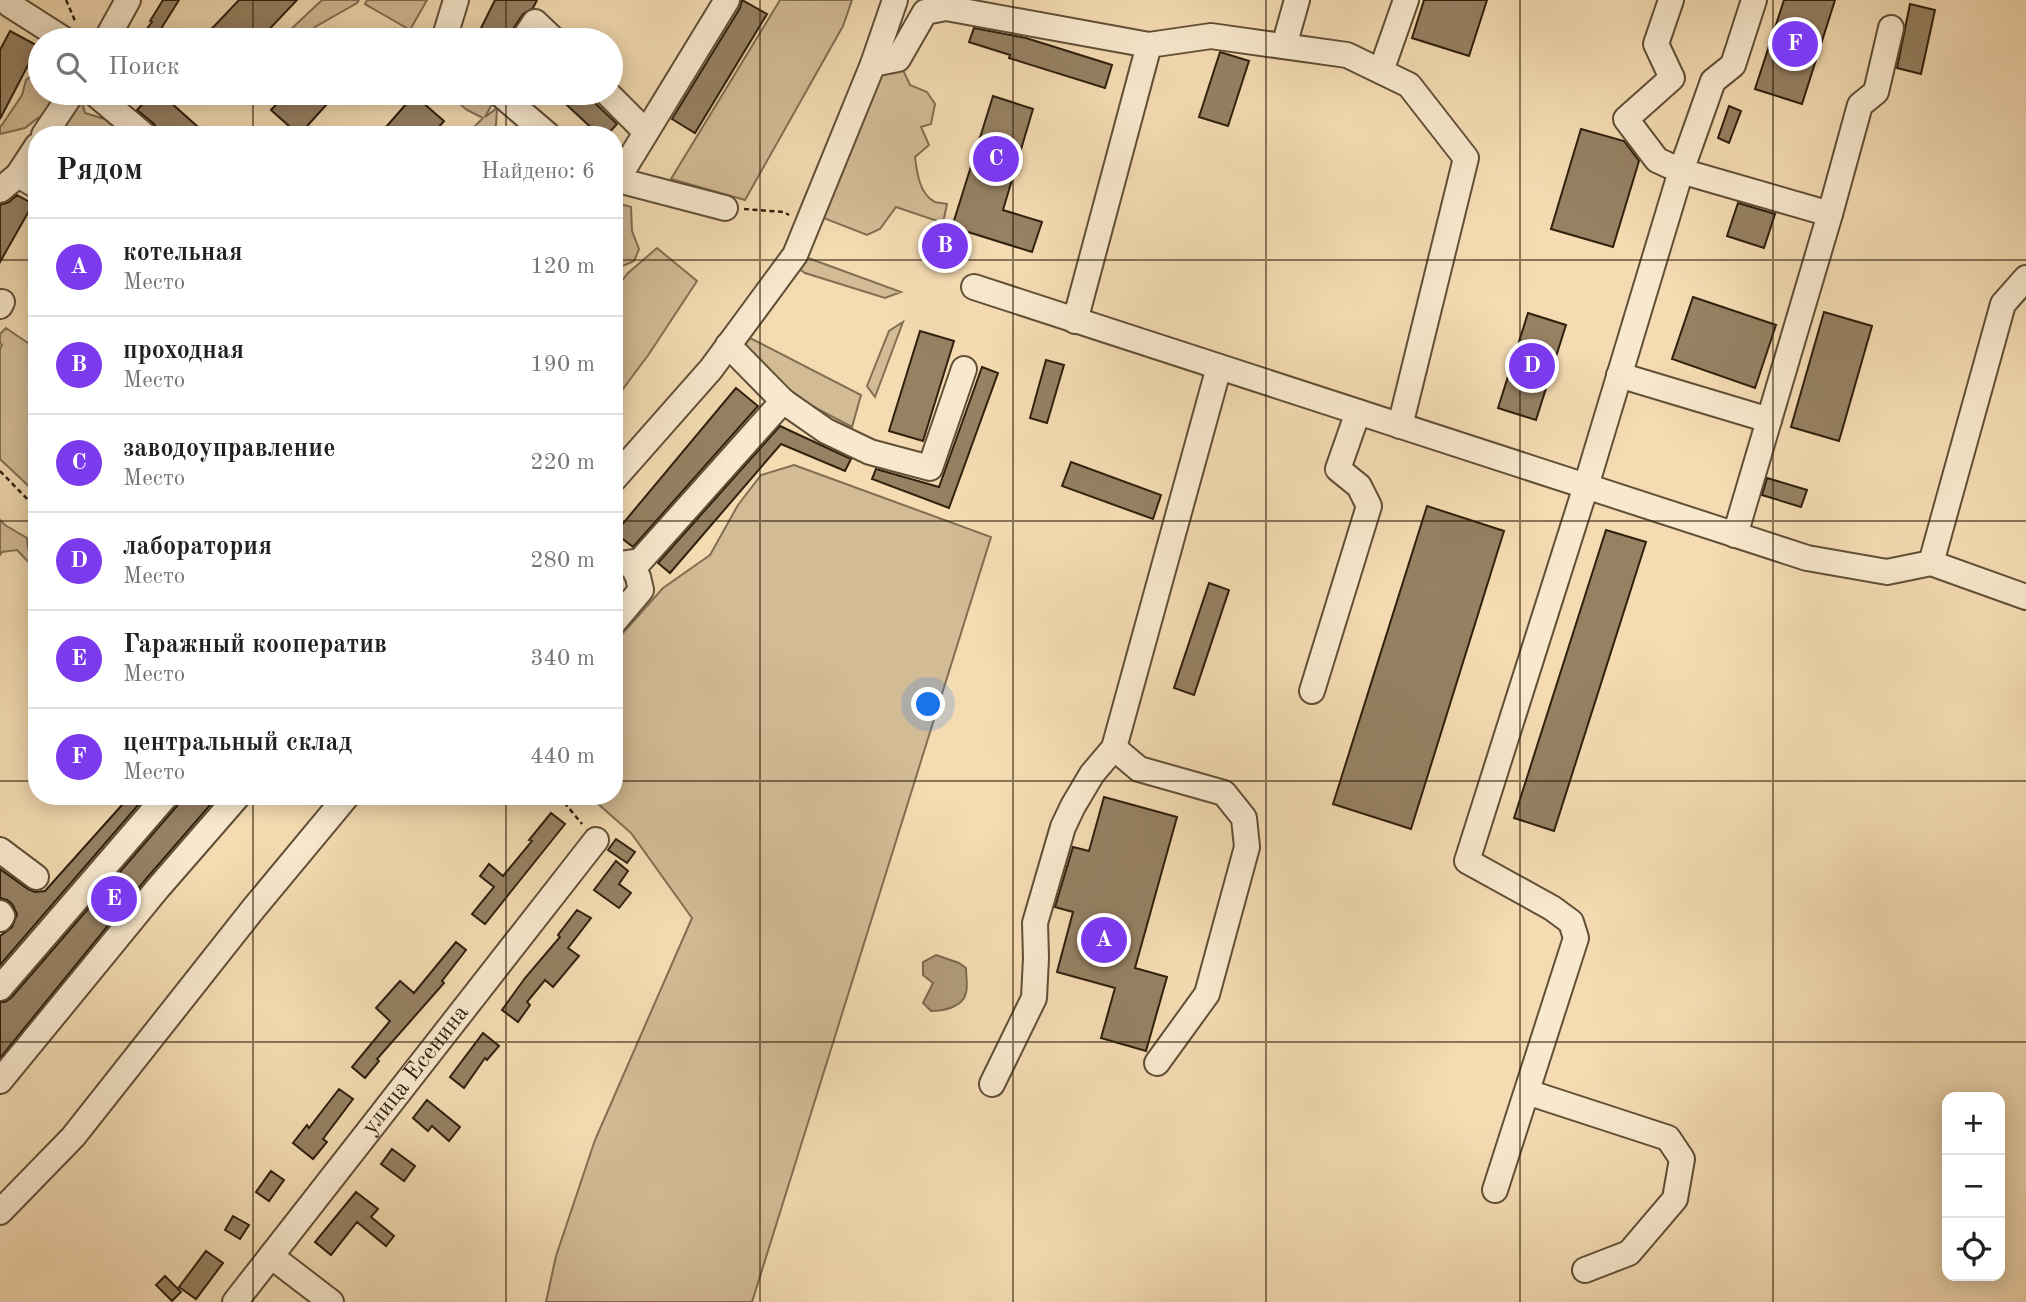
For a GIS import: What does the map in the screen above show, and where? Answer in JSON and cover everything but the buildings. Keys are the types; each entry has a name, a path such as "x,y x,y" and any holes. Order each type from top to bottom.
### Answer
{"street":[{"path":"6,0 10,5 58,28"},
{"path":"113,28 128,0"},
{"path":"447,28 456,0"},
{"path":"623,167 727,0"},
{"path":"623,469 710,369 795,254 873,64 895,0"},
{"path":"1284,46 1297,0"},
{"path":"1381,71 1406,0"},
{"path":"1671,0 1656,44 1672,78 1708,95"},
{"path":"1495,1190 1576,938 1571,922 1552,908 1467,861 1586,486 1681,171 1713,81 1733,65 1754,0"},
{"path":"873,64 898,59 932,6 1149,45 1211,36 1347,55 1409,85 1466,158 1399,426"},
{"path":"1735,535 1860,104 1876,92 1891,28"},
{"path":"1075,321 1149,45"},
{"path":"1672,78 1626,119 1657,160 1681,171 1830,214"},
{"path":"50,126 64,105"},
{"path":"108,105 133,126"},
{"path":"513,105 538,126"},
{"path":"619,105 646,132"},
{"path":"18,184 28,164"},
{"path":"623,181 725,208"},
{"path":"1931,562 2003,304 2026,278"},
{"path":"974,287 1807,558 1887,572 1931,562 2026,597"},
{"path":"728,345 783,401 825,431 870,453 930,468 964,369"},
{"path":"992,1084 1034,998 1035,923 1063,827 1093,774 1114,748 1219,367"},
{"path":"1619,374 1769,420"},
{"path":"623,561 640,561 783,401"},
{"path":"1312,691 1369,506 1359,486 1338,469 1358,412"},
{"path":"623,562 638,578 641,590 623,611"},
{"path":"1114,748 1139,769 1224,793 1244,818 1247,847 1207,994 1157,1063"},
{"path":"0,988 158,805"},
{"path":"0,1081 158,888 230,805"},
{"path":"0,1212 73,1138 254,908 340,805"},
{"name":"улица Есенина","path":"235,1302 596,840"},
{"path":"0,850 36,877"},
{"path":"0,913 0,919"},
{"path":"1527,1092 1668,1138 1682,1159 1675,1199 1629,1253 1585,1270"},
{"path":"271,1256 331,1302"}],"path":[{"path":"66,0 71,28"},
{"path":"725,208 784,212 807,225"},
{"path":"0,471 28,500"},
{"path":"567,805 596,840"}],"shaded area":[{"path":"322,0 359,0 314,28 292,28"},
{"path":"367,0 427,0 411,28 407,28 365,4"},
{"path":"780,0 852,0 843,26 745,200 671,179"},
{"path":"903,70 910,85 927,92 935,104 931,124 921,127 929,145 915,157 925,194 935,202 947,204 943,223 896,207 880,229 867,235 821,217 881,72"},
{"path":"28,78 28,105 83,105 85,113 111,121 117,126 54,126 48,115 38,118 25,128 0,134 0,126 22,95"},
{"path":"461,105 491,105 485,117 497,108 496,125 475,126 483,118"},
{"path":"623,205 631,207 632,231 639,249 634,261 623,266"},
{"path":"657,248 697,281 623,389 623,279"},
{"path":"808,258 901,292 885,298 805,273 795,266"},
{"path":"903,322 875,397 867,386 889,331"},
{"path":"6,328 28,343 28,485 0,459 0,334"},
{"path":"744,337 861,395 852,427 793,396 745,349"},
{"path":"794,465 991,537 752,1302 546,1302 556,1256 595,1140 692,918 631,833 599,805 623,805 623,633 663,588 710,555 738,505 761,475"},
{"path":"0,520 27,538 28,562 17,550 2,552 0,555"},
{"path":"936,955 966,968 967,987 964,998 957,1005 931,1011 923,1003 933,983 923,975 923,962"}],"place":[{"name":"центральный склад","path":"1795,44"},
{"name":"заводоуправление","path":"996,159"},
{"name":"проходная","path":"945,246"},
{"name":"лаборатория","path":"1532,366"},
{"name":"Гаражный кооператив","path":"114,899"},
{"name":"котельная","path":"1104,940"}]}
